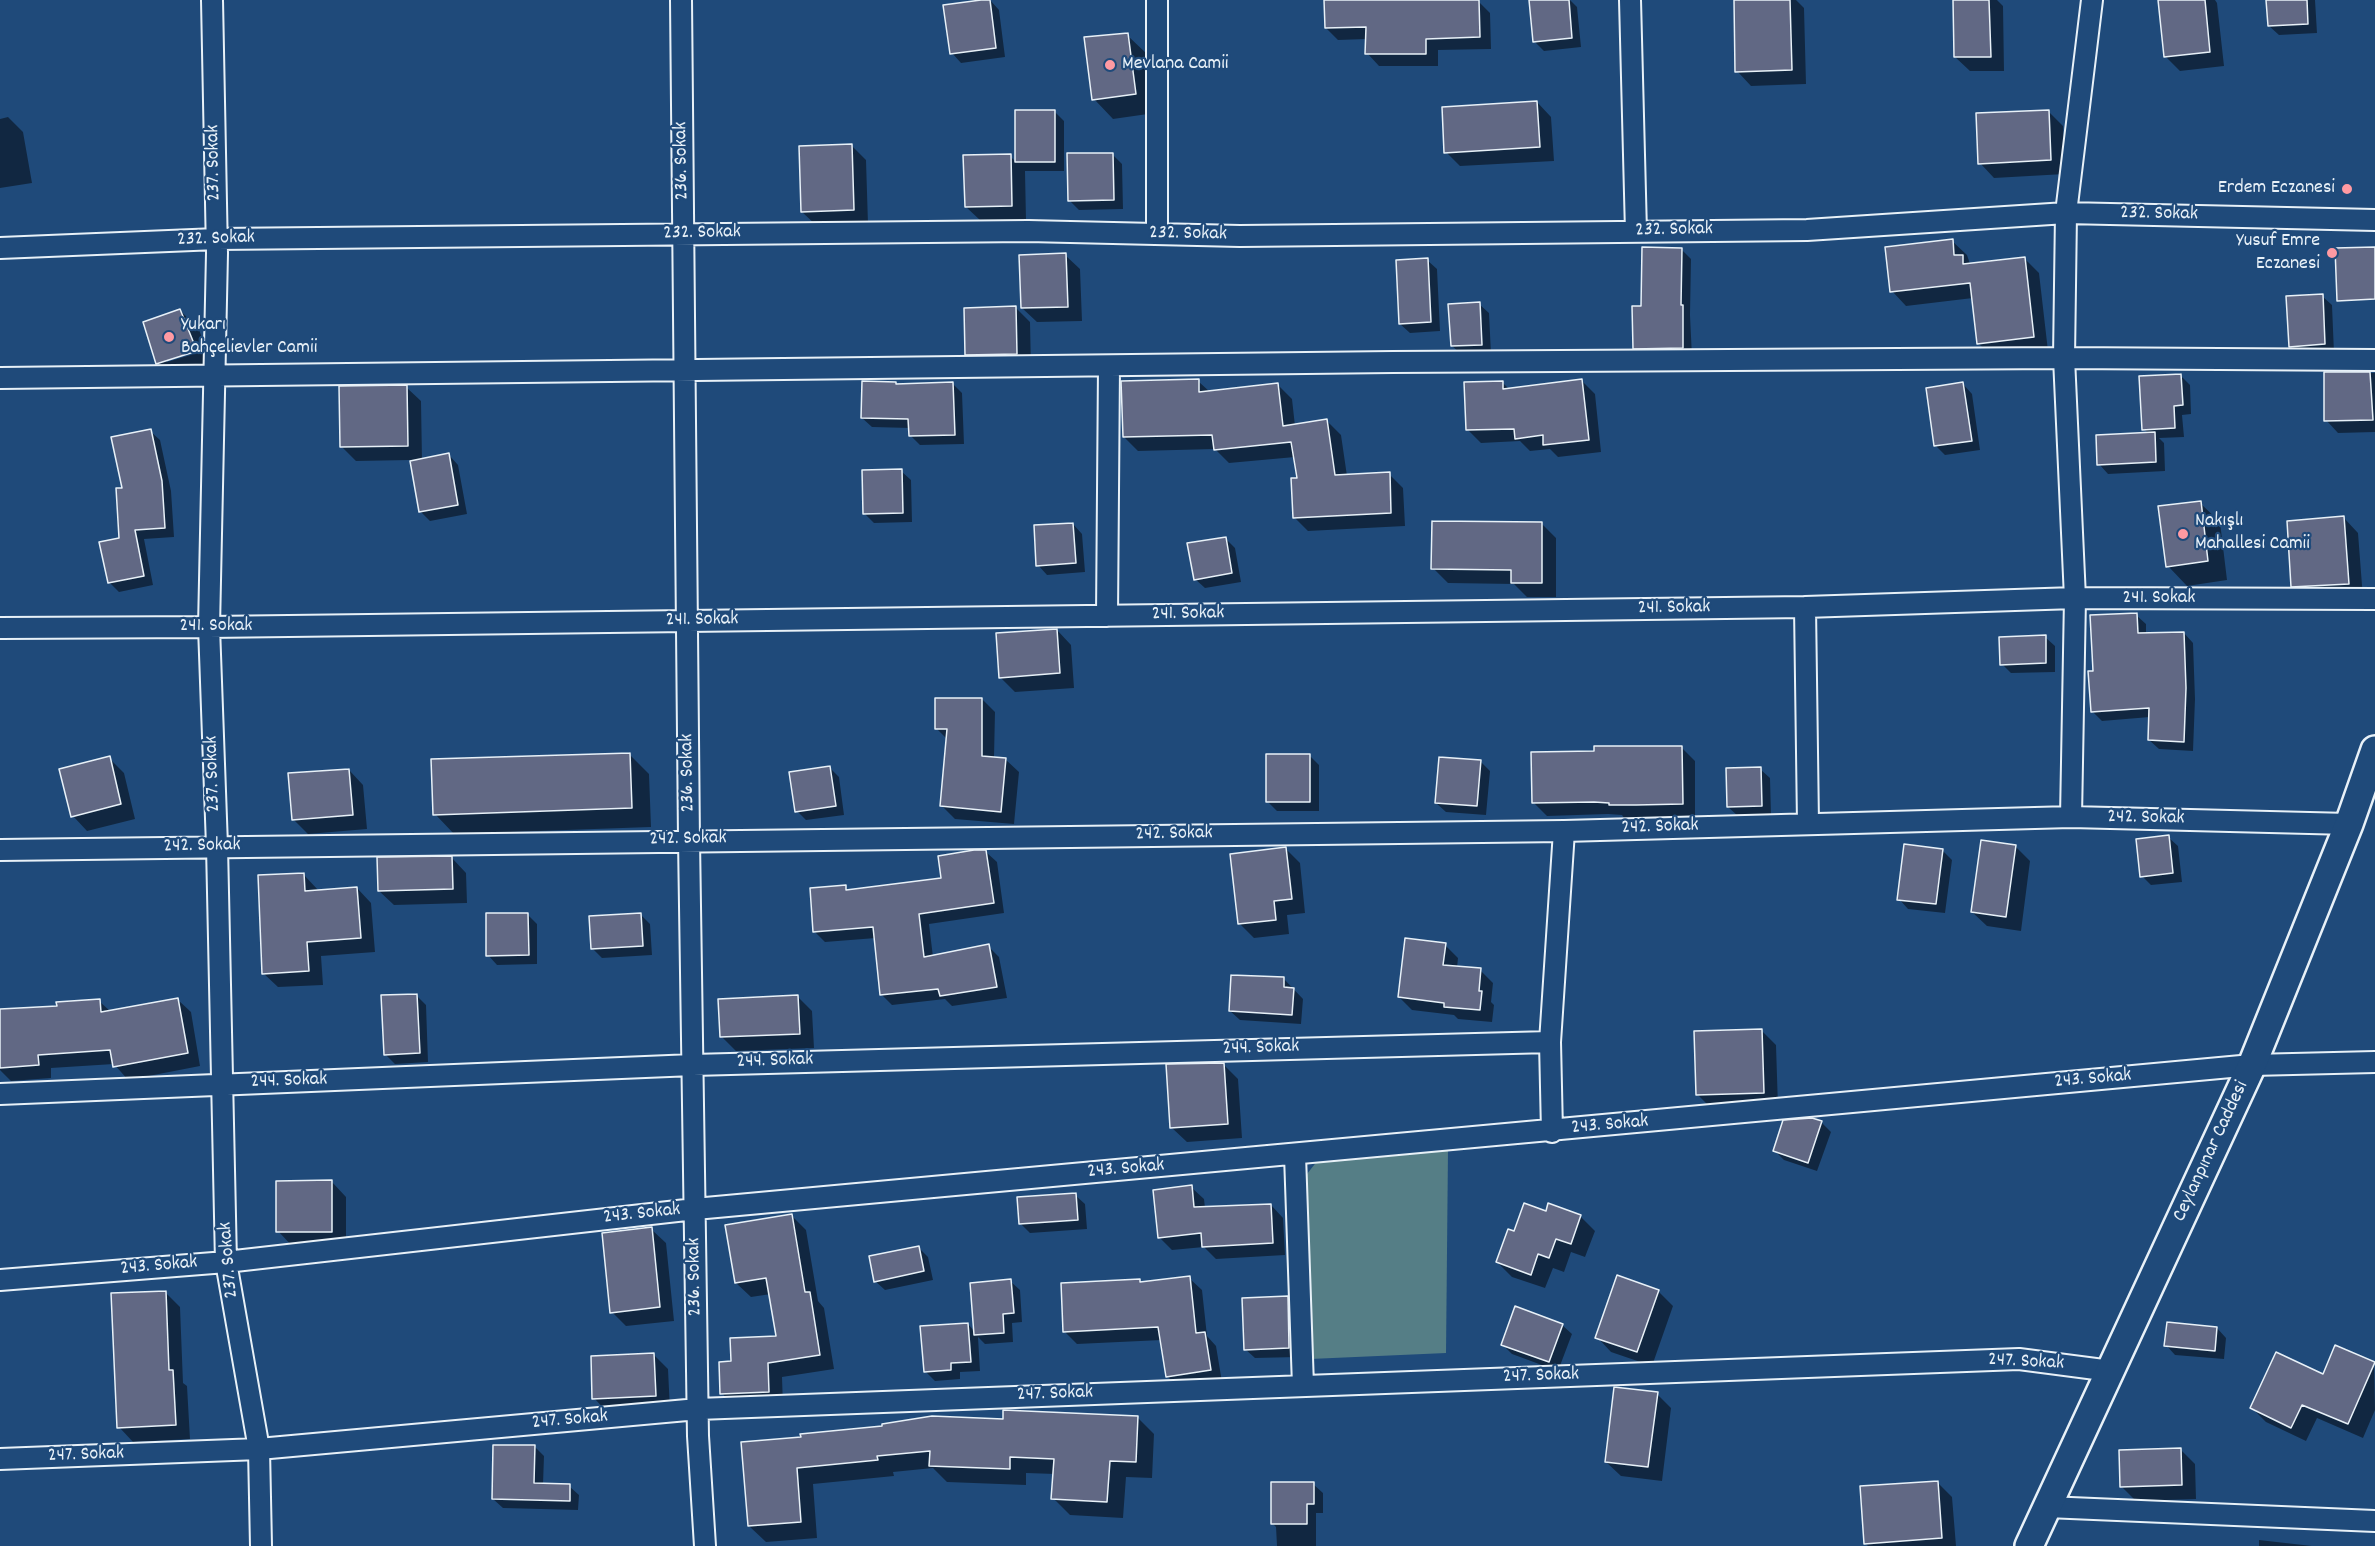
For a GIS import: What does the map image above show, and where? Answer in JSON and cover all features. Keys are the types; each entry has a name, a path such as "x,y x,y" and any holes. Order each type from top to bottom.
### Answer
{"main road":[{"name":"Ceylanpınar Caddesi","path":"2029,1546 2252,1065 2349,824 2375,750"}],"street":[{"name":"237. Sokak","path":"212,0 217,239 209,627 217,846 226,1262 259,1449 261,1546"},
{"name":"236. Sokak","path":"681,0 689,840 698,1409 705,1546"},
{"path":"1157,0 1157,234"},
{"path":"1630,0 1636,232"},
{"path":"2071,817 2075,598 2064,358 2066,213 2092,0"},
{"name":"232. Sokak","path":"0,248 217,239 684,234 1016,231 1240,236 1807,230 2066,213 2375,220"},
{"path":"0,378 2064,358 2375,360"},
{"path":"1107,616 1109,366"},
{"name":"241. Sokak","path":"0,628 687,622 1805,607 2075,598 2375,599"},
{"path":"1805,607 1808,824"},
{"name":"242. Sokak","path":"0,849 1564,831 2071,817 2349,824"},
{"path":"1552,1132 1550,1042 1564,831"},
{"name":"244. Sokak","path":"0,1094 693,1065 1550,1042"},
{"name":"243. Sokak","path":"0,1280 226,1262 695,1209 1552,1132 2252,1065 2375,1062"},
{"path":"1295,1155 1303,1386"},
{"name":"247. Sokak","path":"0,1459 259,1449 698,1409 2019,1359 2111,1371"},
{"path":"2047,1507 2375,1521"}],"green space":[{"path":"1448,1149 1446,1353 1310,1359 1307,1174 1318,1160"}],"building":[{"path":"990,0 996,48 950,54 943,5"},
{"path":"1324,0 1479,0 1480,37 1426,39 1426,54 1365,54 1366,27 1325,28"},
{"path":"1529,0 1569,0 1572,38 1533,42"},
{"path":"1734,0 1790,0 1792,70 1735,72"},
{"path":"1953,0 1989,0 1991,57 1954,57"},
{"path":"2158,0 2205,0 2210,52 2164,57"},
{"path":"2266,0 2307,0 2308,24 2268,26"},
{"name":"Mevlana Camii","path":"1128,33 1136,94 1092,100 1084,37"},
{"path":"1537,101 1540,147 1444,153 1442,107"},
{"path":"1015,110 1055,110 1055,162 1015,162"},
{"path":"2049,110 2051,160 1978,164 1976,113"},
{"path":"852,144 854,210 801,212 799,146"},
{"path":"1067,153 1113,153 1114,200 1068,201"},
{"path":"1011,154 1012,206 965,207 963,155"},
{"path":"1953,239 1954,255 1963,255 1963,264 2025,257 2034,337 1977,344 1970,283 1890,292 1885,247"},
{"path":"1642,247 1682,248 1683,348 1633,349 1632,306 1641,306"},
{"path":"2375,247 2375,299 2337,301 2335,248"},
{"path":"1066,253 1068,307 1021,308 1019,255"},
{"path":"1428,258 1431,322 1399,324 1396,260"},
{"path":"2323,294 2325,344 2289,347 2286,296"},
{"path":"1480,302 1482,345 1451,346 1448,304"},
{"path":"1016,306 1017,354 965,355 964,308"},
{"name":"Yukarı Bahçelievler Camii","path":"180,309 197,351 156,364 143,322"},
{"path":"2324,372 2370,372 2373,420 2324,421"},
{"path":"2181,374 2183,405 2174,406 2175,428 2142,430 2139,376"},
{"path":"1199,379 1199,392 1278,383 1283,426 1327,419 1335,475 1390,472 1391,513 1293,518 1291,478 1297,478 1291,442 1214,450 1212,435 1123,437 1121,381"},
{"path":"1582,379 1589,440 1543,445 1543,435 1515,439 1514,429 1466,430 1464,382 1503,381 1503,389"},
{"path":"862,381 896,382 896,384 953,382 955,435 909,436 908,419 861,418"},
{"path":"1963,382 1972,441 1934,446 1926,388"},
{"path":"407,385 408,446 340,447 339,386"},
{"path":"151,429 162,481 165,528 135,530 144,576 108,583 99,542 119,538 116,488 122,488 111,437"},
{"path":"2155,432 2156,462 2097,465 2096,435"},
{"path":"449,453 458,505 419,512 410,461"},
{"path":"902,469 903,513 863,514 862,470"},
{"name":"Nakışlı Mahallesi Camii","path":"2201,501 2208,561 2166,567 2158,506"},
{"path":"2344,516 2349,584 2291,587 2287,521"},
{"path":"1432,521 1542,522 1542,583 1511,583 1511,570 1431,569"},
{"path":"1073,523 1076,563 1036,566 1034,525"},
{"path":"1226,537 1232,573 1194,580 1187,543"},
{"path":"2137,613 2138,633 2184,632 2186,688 2184,742 2148,740 2149,708 2091,712 2088,671 2093,671 2090,615"},
{"path":"1057,629 1060,673 999,678 996,633"},
{"path":"2046,635 2046,663 2000,665 1999,637"},
{"path":"935,698 982,698 982,756 1006,758 1001,812 940,806 947,729 935,729"},
{"path":"1594,746 1682,746 1683,804 1532,803 1531,752 1594,751"},
{"path":"630,753 632,808 433,815 431,759"},
{"path":"1266,754 1310,754 1310,802 1266,802"},
{"path":"110,756 121,804 71,817 59,769"},
{"path":"1439,757 1481,760 1477,806 1435,803"},
{"path":"830,766 836,806 795,812 789,772"},
{"path":"1761,767 1762,806 1727,807 1726,768"},
{"path":"349,769 353,815 292,820 288,773"},
{"path":"2169,835 2173,873 2140,877 2136,839"},
{"path":"1981,840 2016,845 2006,917 1971,912"},
{"path":"1904,844 1943,849 1936,904 1897,900"},
{"path":"1286,847 1292,899 1274,901 1276,920 1238,924 1230,854"},
{"path":"986,850 994,903 919,914 924,957 989,944 997,987 940,996 938,989 880,995 873,927 813,932 810,888 846,885 846,890 941,878 938,856"},
{"path":"452,856 453,889 378,891 377,857"},
{"path":"304,873 305,891 357,887 361,938 307,942 309,971 262,974 258,875"},
{"path":"486,913 528,913 529,955 486,956"},
{"path":"641,913 643,946 591,949 589,916"},
{"path":"1405,938 1446,943 1443,965 1481,968 1480,1010 1444,1007 1444,1003 1398,997"},
{"path":"1231,975 1284,977 1284,987 1294,988 1292,1015 1229,1011"},
{"path":"417,994 420,1053 384,1055 381,995"},
{"path":"798,995 800,1034 720,1037 718,999"},
{"path":"178,998 188,1053 113,1067 110,1050 38,1055 39,1065 0,1068 0,1009 57,1006 56,1002 100,999 101,1012"},
{"path":"1762,1029 1764,1093 1696,1095 1694,1031"},
{"path":"1224,1063 1228,1124 1170,1128 1166,1064"},
{"path":"1812,1118 1822,1121 1808,1163 1773,1151 1783,1120"},
{"path":"332,1180 332,1232 276,1232 276,1181"},
{"path":"1192,1185 1194,1207 1271,1204 1273,1243 1202,1247 1201,1233 1158,1238 1153,1190"},
{"path":"1076,1193 1078,1220 1019,1224 1017,1197"},
{"path":"1524,1203 1546,1211 1548,1203 1581,1215 1571,1244 1556,1239 1549,1258 1538,1254 1531,1275 1496,1262 1508,1229 1514,1231"},
{"path":"792,1214 805,1292 810,1292 820,1355 768,1363 769,1392 720,1394 719,1362 731,1361 730,1338 776,1336 766,1278 735,1283 725,1225"},
{"path":"652,1227 660,1307 610,1313 602,1233"},
{"path":"919,1246 924,1271 874,1282 869,1256"},
{"path":"1617,1275 1659,1290 1637,1352 1595,1338"},
{"path":"1190,1276 1196,1333 1205,1332 1211,1370 1166,1377 1158,1327 1063,1332 1061,1283 1140,1279 1140,1282"},
{"path":"1011,1279 1014,1313 1003,1314 1004,1333 974,1335 970,1283"},
{"path":"166,1291 169,1370 173,1370 176,1425 117,1428 111,1293"},
{"path":"1288,1296 1289,1348 1244,1350 1242,1298"},
{"path":"1515,1306 1563,1324 1549,1362 1501,1345"},
{"path":"2167,1322 2217,1327 2215,1351 2164,1346"},
{"path":"968,1323 971,1362 951,1363 951,1370 924,1372 920,1326"},
{"path":"2335,1345 2375,1362 2348,1424 2302,1405 2291,1428 2250,1408 2276,1352 2323,1374"},
{"path":"654,1353 656,1396 592,1399 591,1356"},
{"path":"1614,1387 1658,1392 1648,1467 1605,1462"},
{"path":"1003,1410 1138,1416 1136,1462 1110,1461 1107,1502 1051,1499 1054,1459 1010,1457 1010,1469 929,1466 930,1451 877,1456 878,1460 797,1468 801,1522 748,1526 741,1442 882,1426 882,1424 932,1416 1003,1419"},
{"path":"493,1445 535,1445 534,1483 570,1484 570,1501 492,1499"},
{"path":"2181,1448 2182,1485 2120,1487 2119,1450"},
{"path":"1938,1481 1942,1538 1864,1544 1860,1486"},
{"path":"1271,1482 1314,1482 1314,1504 1307,1504 1307,1524 1271,1524"}],"place":[{"name":"Mevlana Camii","path":"1110,65"},
{"name":"Erdem Eczanesi","path":"2347,189"},
{"name":"Yusuf Emre Eczanesi","path":"2332,253"},
{"name":"Yukarı Bahçelievler Camii","path":"169,337"},
{"name":"Nakışlı Mahallesi Camii","path":"2183,534"}]}
